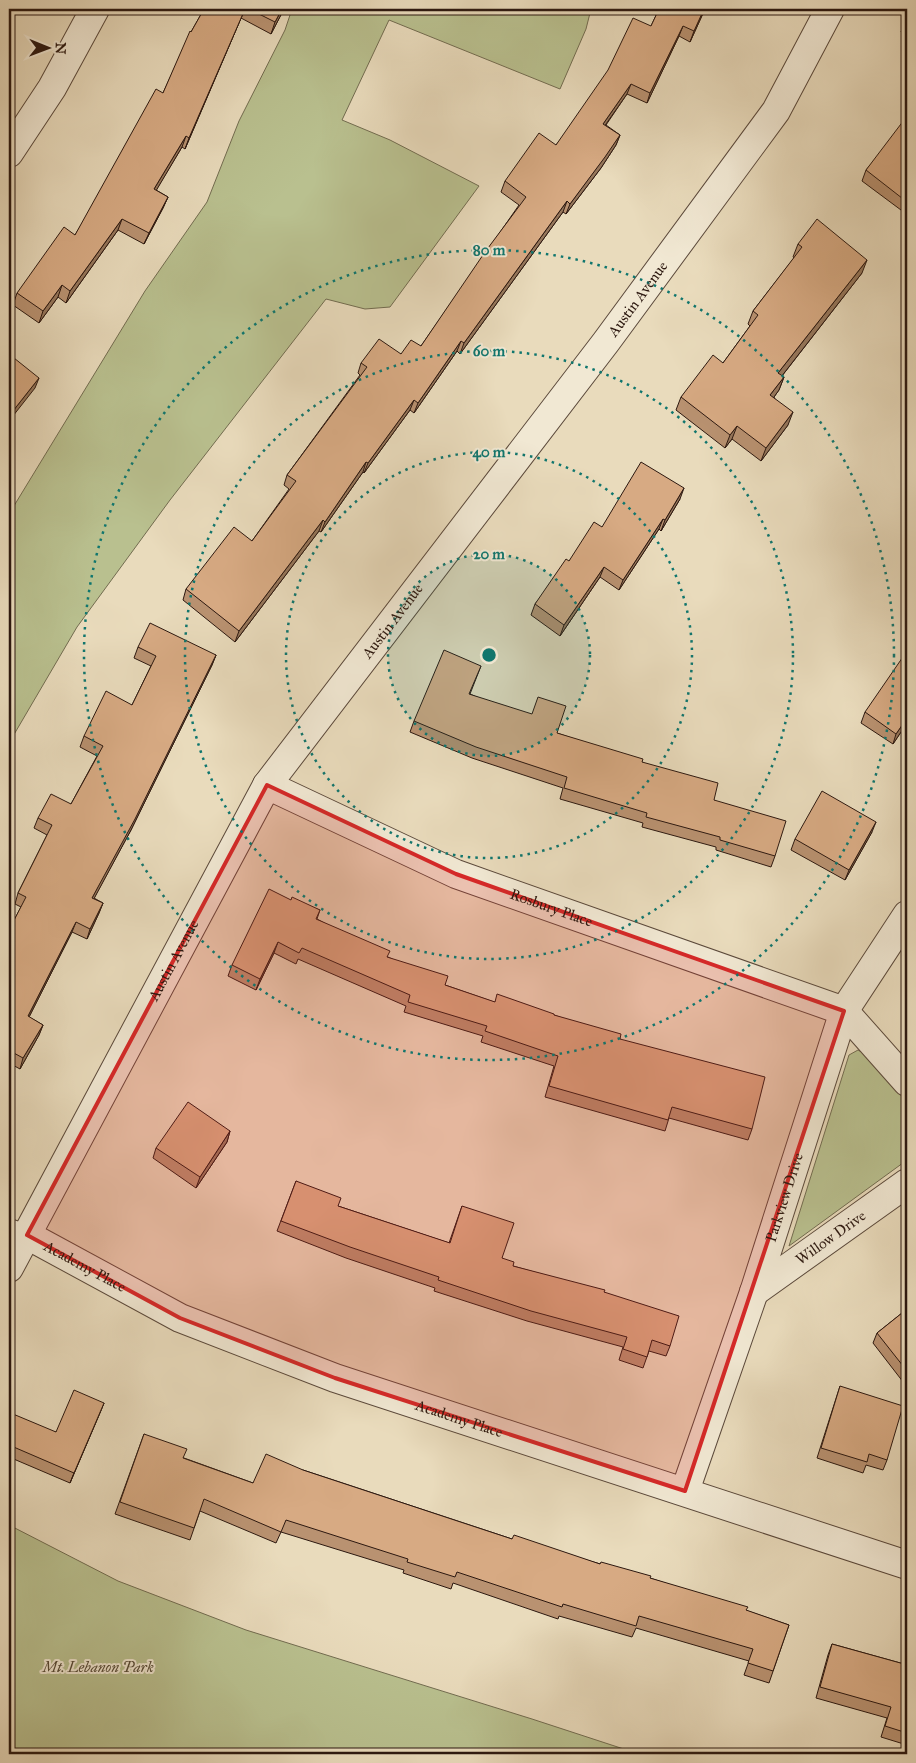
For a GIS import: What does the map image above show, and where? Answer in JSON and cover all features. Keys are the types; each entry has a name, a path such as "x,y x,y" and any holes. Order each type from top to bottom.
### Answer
{"street":[{"path":"9,153 52,88 95,9"},
{"name":"Austin Avenue","path":"9,1268 18,1232 267,785 606,342 776,111 830,9"},
{"name":"Rosbury Place","path":"267,785 456,874 844,1011"},
{"name":"Parkview Drive","path":"685,1491 754,1292 844,1011 907,915"},
{"path":"844,1011 907,1082"},
{"name":"Willow Drive","path":"754,1292 907,1183"},
{"name":"Academy Place","path":"18,1232 180,1318 335,1378 907,1565"}],"highlighted area":[{"path":"267,785 456,874 844,1011 685,1491 335,1378 180,1318 27,1235"}],"green space":[{"path":"292,9 591,9 586,29 560,89 389,20 342,120 390,140 479,186 390,307 365,309 326,299 170,500 77,627 9,743 9,514 145,291 207,202 239,121 285,30"},
{"path":"858,1050 870,1057 907,1101 907,1160 789,1246 849,1055"},
{"name":"Mt. Lebanon Park","path":"9,1525 118,1581 246,1630 639,1754 9,1754"}],"building":[{"path":"204,9 245,9 189,138 186,136 154,189 168,197 149,233 122,219 70,291 62,285 43,311 17,293 64,227 75,235 156,89 163,93 190,31"},
{"path":"249,9 282,9 275,22"},
{"path":"659,9 704,9 694,31 683,26 650,93 631,84 603,124 620,135 605,157 570,204 567,201 464,343 461,341 418,403 414,400 368,463 366,462 325,522 323,520 239,631 186,589 234,527 252,541 296,481 287,475 367,367 361,363 379,339 401,354 411,340 421,346 485,252 526,197 505,181 539,133 556,145 608,70 633,18 651,26"},
{"path":"904,120 907,122 907,202 866,170"},
{"path":"817,219 867,260 778,373 784,377 770,395 793,412 766,448 737,426 730,435 681,397 713,355 723,363 758,315 753,311 802,247 798,244"},
{"path":"9,354 39,378 9,416"},
{"path":"641,462 684,488 665,520 663,519 623,580 604,567 564,625 535,604 566,559 569,561 594,522 602,527"},
{"path":"150,623 216,655 135,819 92,898 103,903 90,929 76,922 28,1016 43,1025 23,1058 12,1052 9,1057 9,930 26,897 18,893 52,825 38,818 51,794 71,804 103,746 84,736 106,691 132,705 156,656 138,647"},
{"path":"444,650 481,666 469,694 532,714 538,697 566,706 557,733 643,759 642,762 718,783 714,800 786,821 775,856 720,840 720,837 646,817 647,813 564,788 567,777 476,747 414,721"},
{"path":"907,651 907,718 896,734 865,712"},
{"path":"822,791 876,822 849,870 795,839"},
{"path":"269,889 291,900 292,897 320,910 316,919 390,951 387,957 448,976 445,985 495,1002 497,994 554,1015 621,1034 620,1039 765,1077 752,1129 672,1107 668,1120 549,1086 558,1056 485,1031 487,1026 408,1002 410,995 302,948 299,953 278,942 260,979 232,965"},
{"path":"188,1102 230,1131 200,1177 156,1148"},
{"path":"296,1181 341,1198 338,1206 450,1243 462,1206 514,1223 502,1258 514,1262 513,1266 605,1290 604,1292 679,1316 670,1346 652,1340 647,1357 623,1349 627,1337 531,1311 438,1280 439,1277 281,1221"},
{"path":"907,1309 907,1371 877,1333"},
{"path":"840,1386 903,1406 887,1460 869,1454 867,1462 821,1448"},
{"path":"74,1390 104,1403 74,1473 9,1445 9,1425 13,1414 56,1432"},
{"path":"144,1434 187,1449 183,1458 253,1483 266,1454 303,1470 512,1539 514,1535 600,1564 601,1562 651,1576 650,1578 748,1607 746,1610 789,1625 773,1671 748,1663 753,1649 639,1616 636,1626 563,1604 562,1607 457,1572 455,1577 407,1562 408,1559 286,1520 281,1532 204,1499 194,1528 120,1502"},
{"path":"832,1644 904,1664 907,1654 907,1733 885,1726 891,1707 820,1687"}]}
